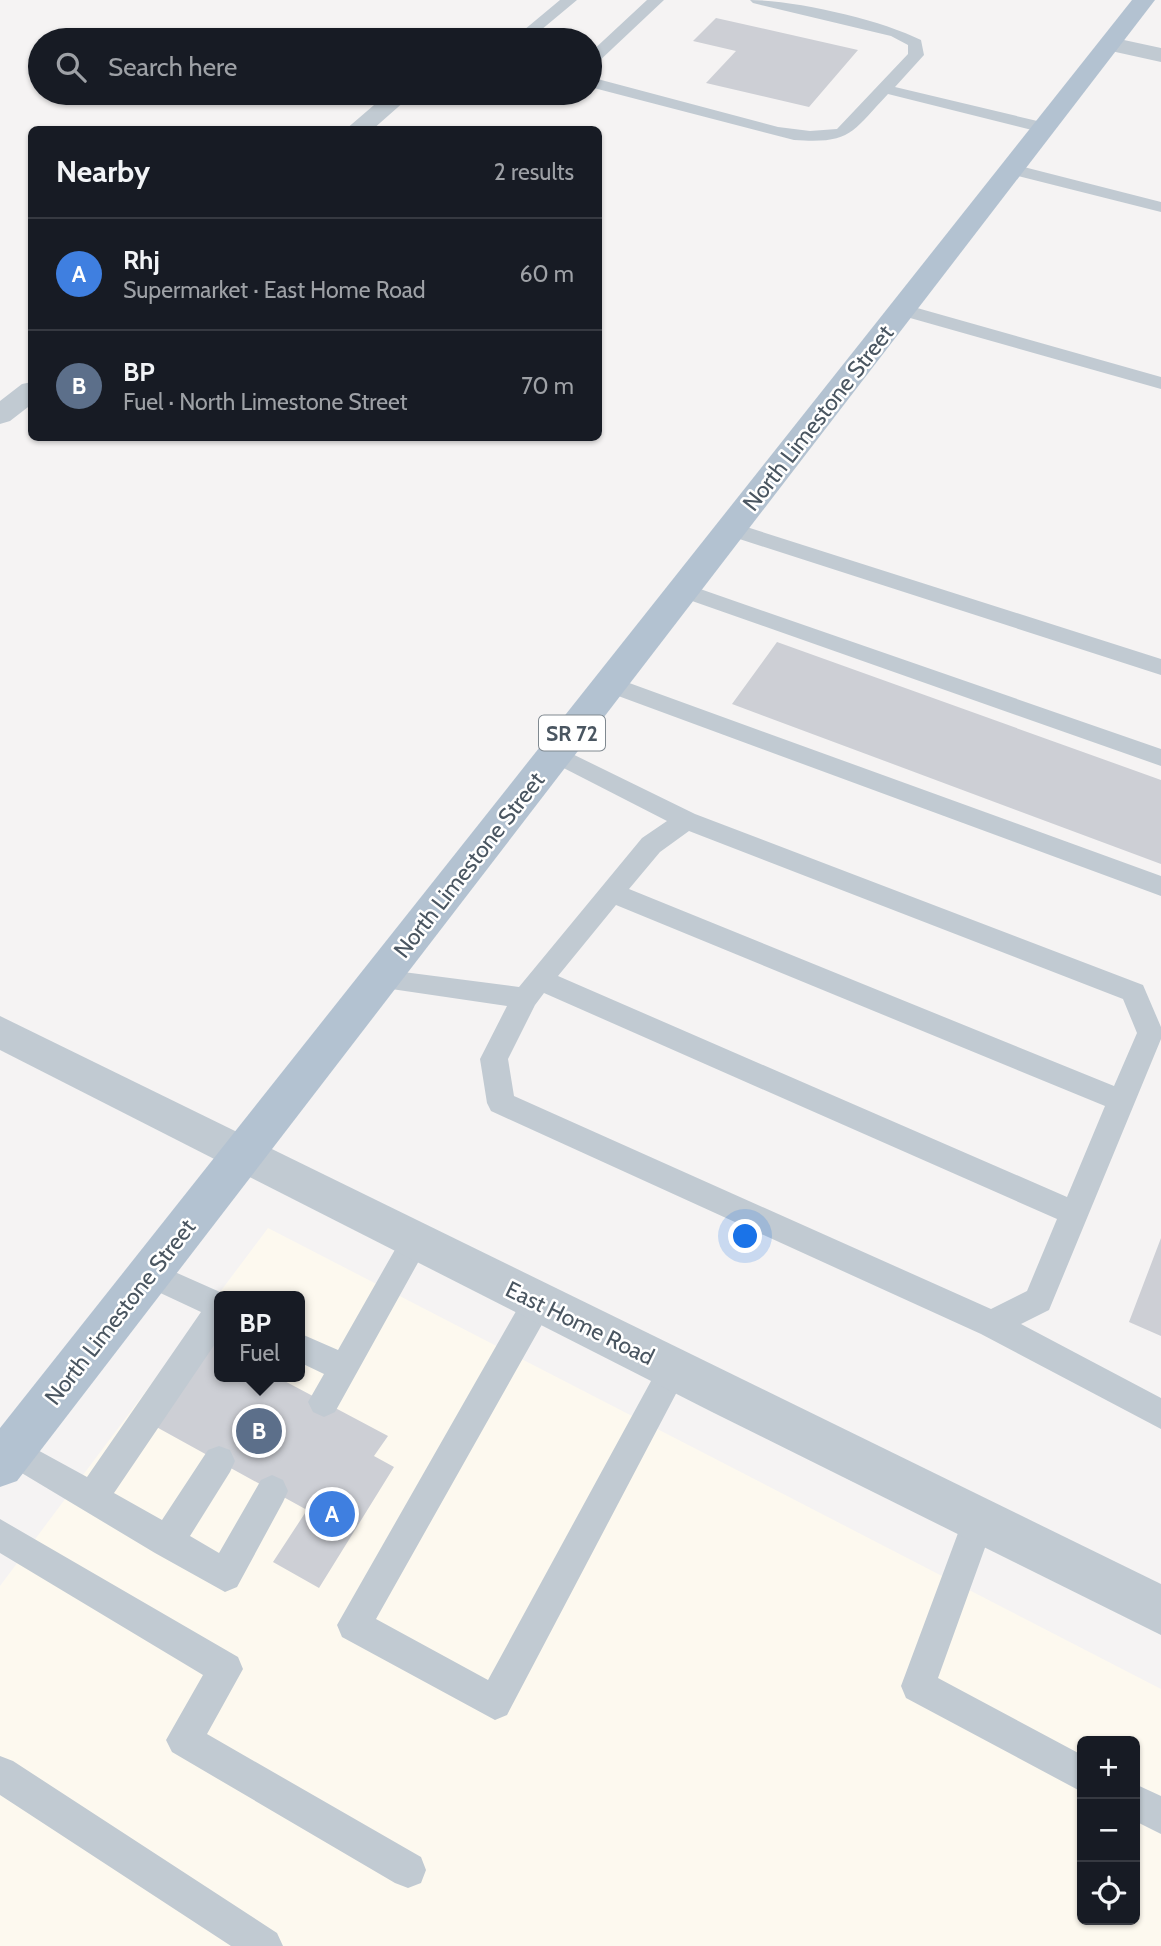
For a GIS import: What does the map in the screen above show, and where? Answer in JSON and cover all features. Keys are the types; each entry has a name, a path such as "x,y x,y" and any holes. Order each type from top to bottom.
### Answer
{"main road":[{"name":"North Limestone Street","path":"6,1458 1144,0"}],"street":[{"path":"1110,44 1161,55"},
{"path":"362,126 387,105"},
{"path":"0,415 28,393"},
{"name":"East Home Road","path":"0,1032 674,1370 1161,1610"}],"lane":[{"path":"535,28 569,0"},
{"path":"602,50 656,0"},
{"path":"602,85 807,137 842,133 916,55 916,43 896,33 758,0"},
{"path":"885,89 1044,128"},
{"path":"1013,169 1161,207"},
{"path":"903,310 1161,383"},
{"path":"731,529 1161,667"},
{"path":"683,590 1161,758"},
{"path":"610,684 1161,886"},
{"path":"556,754 686,820 1134,992 1150,1033 1038,1300 992,1324"},
{"path":"686,820 651,845 532,989 494,1059 501,1103 992,1324 1161,1414"},
{"path":"612,893 1122,1101"},
{"path":"380,979 532,989 1074,1213"},
{"path":"324,1402 415,1241"},
{"path":"150,1274 214,1304"},
{"path":"538,1302 354,1625 495,1703 674,1370"},
{"path":"92,1498 214,1319"},
{"path":"305,1350 344,1368"},
{"path":"6,1458 92,1498 225,1575 272,1491"},
{"path":"167,1542 219,1461"},
{"path":"979,1520 918,1686 1077,1771"},
{"path":"0,1535 226,1669 184,1740 408,1870"},
{"path":"0,1774 264,1946"},
{"path":"1140,1805 1161,1816"}],"shaded area":[{"path":"268,1228 1161,1689 1161,1946 0,1946 0,1586 214,1300 214,1382 305,1382 305,1291 221,1291"}],"building":[{"path":"716,18 858,50 809,107 706,83 736,51 693,41"},
{"path":"777,642 1161,780 1161,864 732,704"},
{"path":"1161,1238 1161,1336 1129,1322"},
{"path":"210,1342 214,1344 214,1382 286,1382 388,1436 374,1456 394,1467 319,1588 273,1562 307,1510 151,1424"}],"place":[{"name":"BP","path":"259,1431"},
{"name":"Rhj","path":"332,1514"}]}
